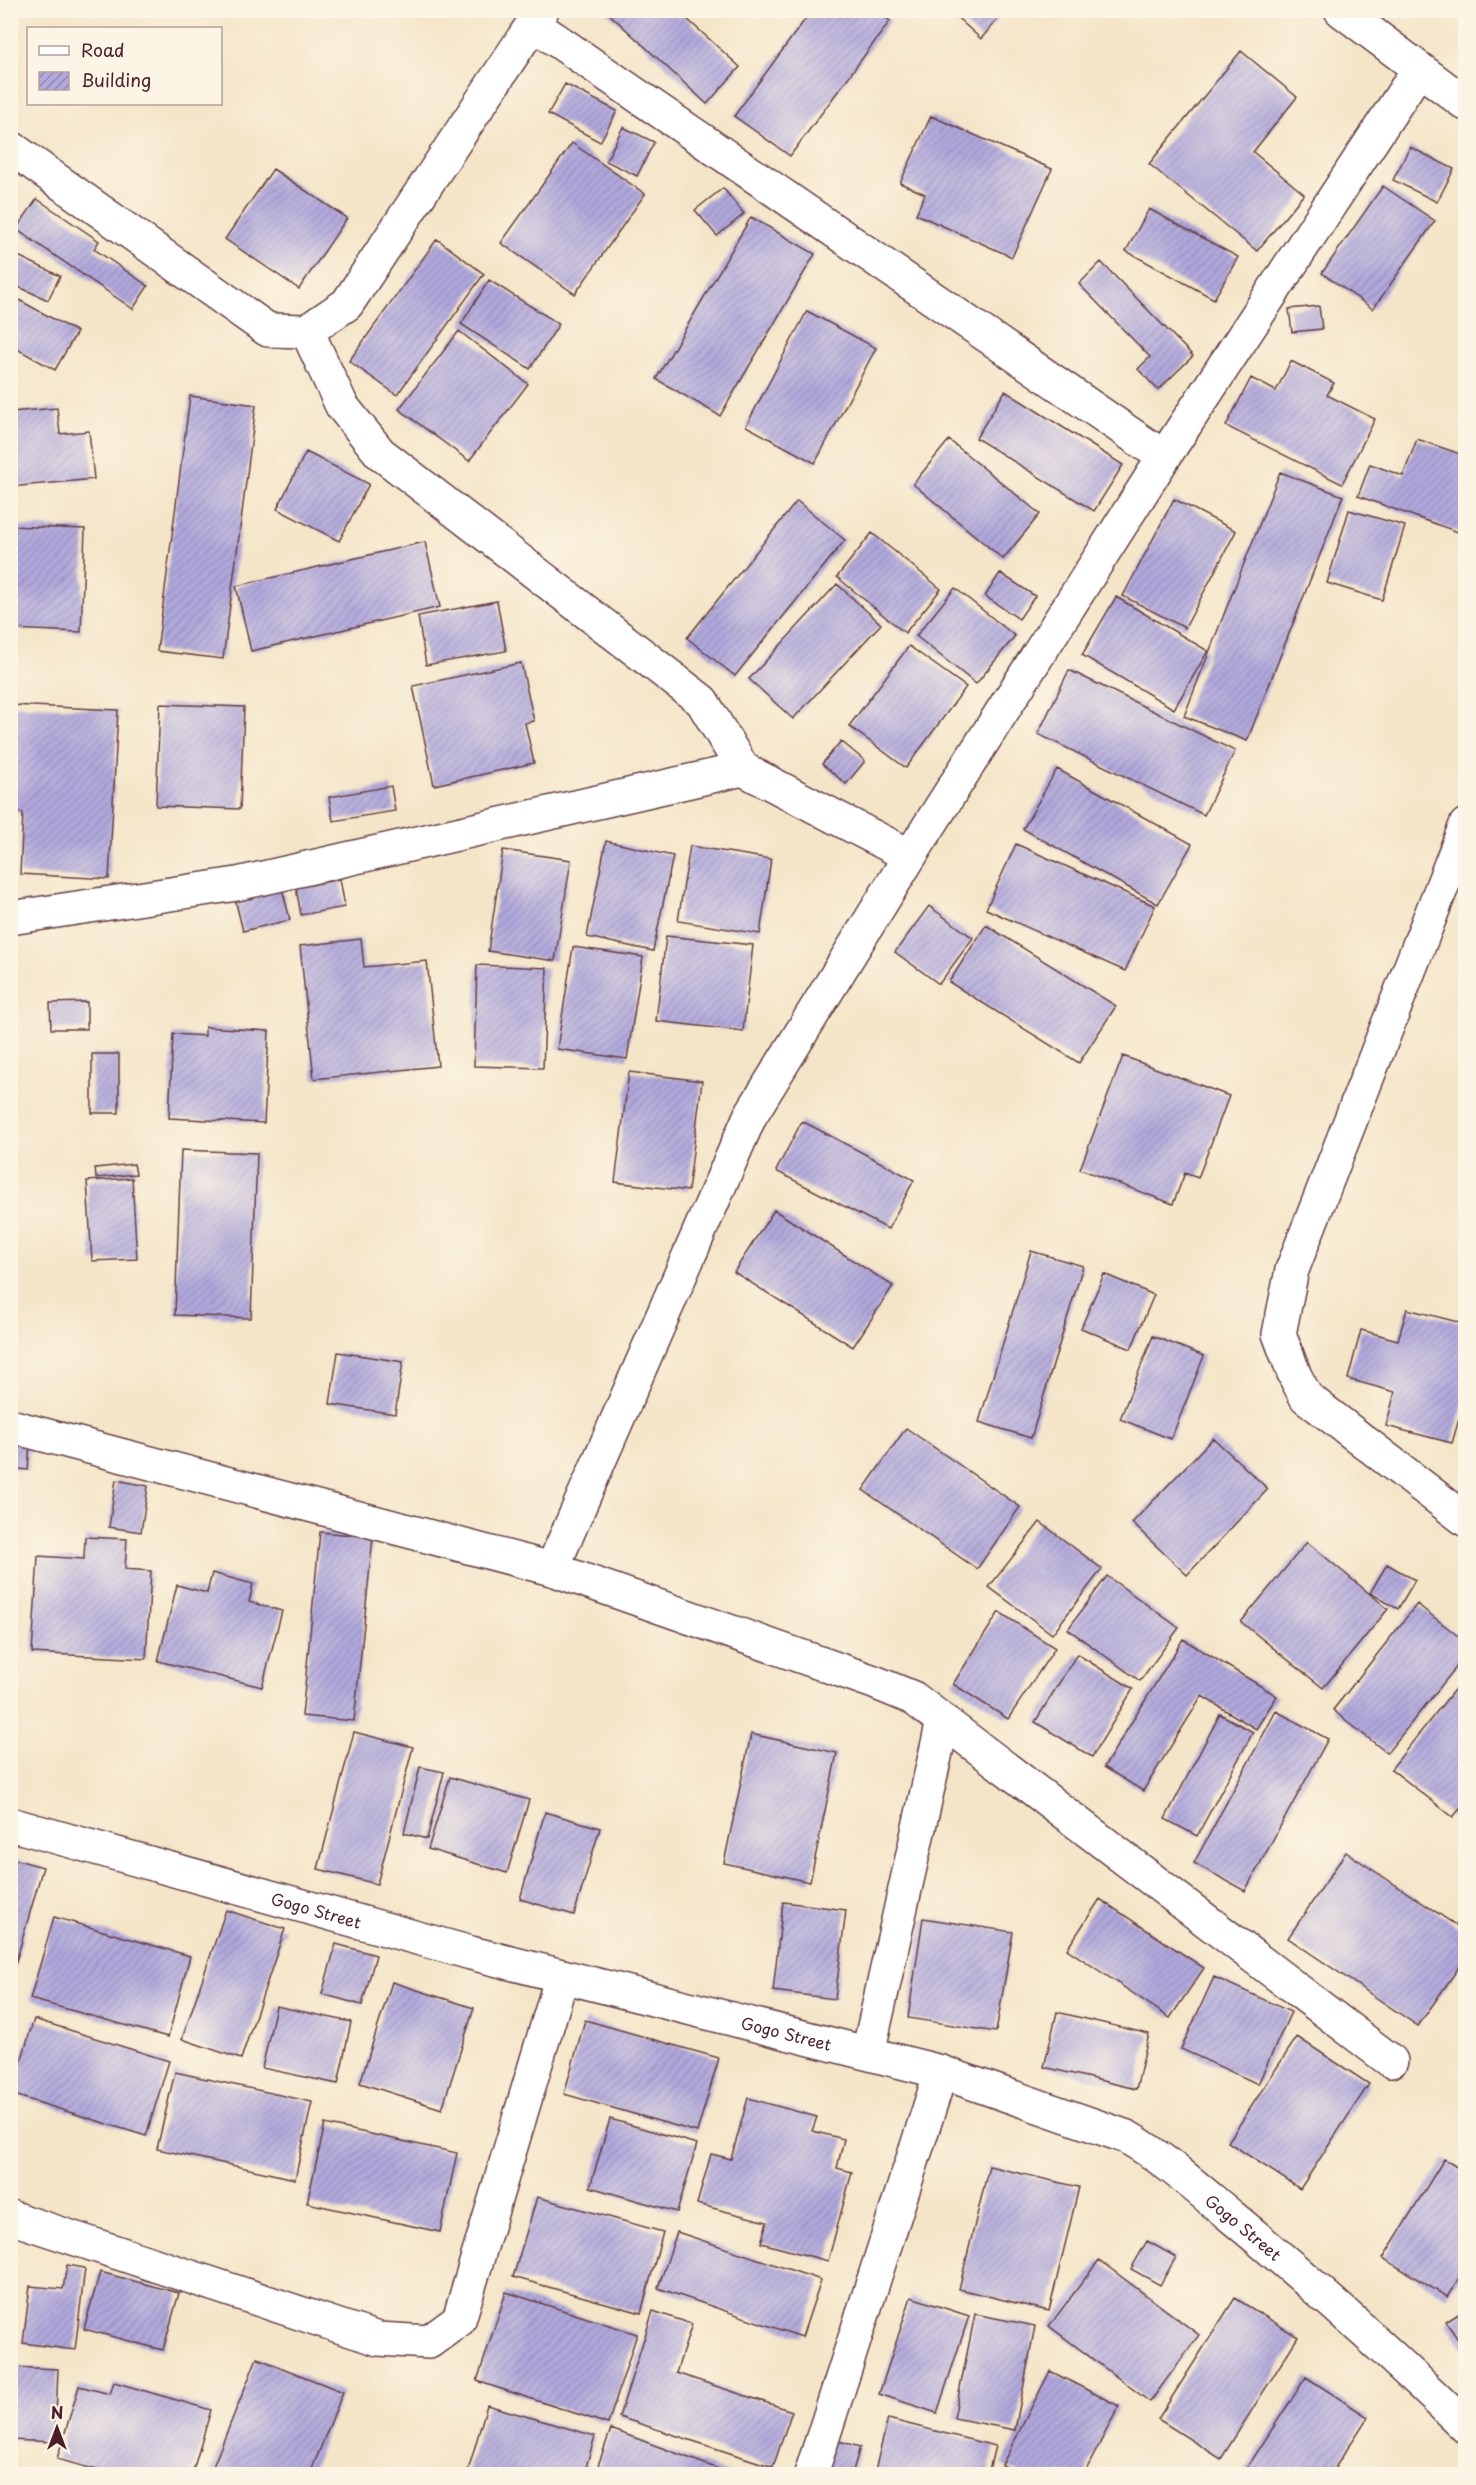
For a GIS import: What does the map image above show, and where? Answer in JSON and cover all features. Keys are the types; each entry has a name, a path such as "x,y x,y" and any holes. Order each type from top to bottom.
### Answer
{"street":[{"path":"1341,10 1466,104"},
{"path":"10,147 268,330 307,331 346,304 538,17 1164,457"},
{"path":"552,1569 750,1116 910,856 1164,457 1419,69"},
{"path":"307,331 342,406 380,453 702,701 743,769 910,856"},
{"path":"10,918 237,884 743,769"},
{"path":"1466,825 1293,1270 1279,1334 1295,1376 1306,1397 1466,1520"},
{"path":"10,1426 552,1569 874,1682 913,1698 1390,2061"},
{"path":"868,2053 943,1721"},
{"name":"Gogo Street","path":"10,1824 459,1950 941,2072 1127,2137 1149,2150 1264,2244 1466,2427"},
{"path":"10,2217 378,2339 429,2342 459,2320 562,1976"},
{"path":"811,2475 941,2072"}],"building":[{"path":"605,10 677,10 740,67 707,104"},
{"path":"812,10 876,10 890,21 790,156 734,116"},
{"path":"949,10 1005,10 981,39"},
{"path":"1241,51 1297,97 1253,152 1304,194 1257,251 1149,164"},
{"path":"565,84 617,111 600,142 548,114"},
{"path":"931,116 1052,169 1012,257 916,214 925,194 900,183"},
{"path":"623,127 654,142 637,176 606,161"},
{"path":"572,143 645,194 575,294 501,243"},
{"path":"1410,147 1454,169 1437,202 1393,180"},
{"path":"273,169 347,218 299,289 225,239"},
{"path":"1383,186 1435,221 1373,309 1322,273"},
{"path":"723,188 744,214 717,236 695,210"},
{"path":"37,199 99,241 94,249 148,286 133,309 16,229"},
{"path":"1149,209 1238,257 1214,299 1126,251"},
{"path":"751,217 815,254 720,416 656,379"},
{"path":"437,239 484,274 397,395 349,361"},
{"path":"10,252 60,276 48,300 10,283"},
{"path":"1101,262 1193,356 1158,390 1138,369 1150,357 1079,284"},
{"path":"489,280 559,324 530,369 461,324"},
{"path":"10,295 77,332 55,370 10,345"},
{"path":"1319,306 1322,329 1292,332 1289,309"},
{"path":"807,311 876,348 815,463 746,426"},
{"path":"459,331 528,384 469,461 399,409"},
{"path":"1291,361 1334,383 1327,395 1375,419 1342,484 1226,426 1251,378 1276,391"},
{"path":"1005,391 1123,465 1094,511 976,438"},
{"path":"190,396 256,405 223,659 157,651"},
{"path":"57,408 60,434 89,431 94,479 10,487 10,412"},
{"path":"1417,439 1466,456 1466,535 1358,496 1370,464 1403,476"},
{"path":"949,440 1040,514 1003,559 913,484"},
{"path":"306,452 369,484 339,541 277,509"},
{"path":"1280,472 1343,496 1247,741 1184,716"},
{"path":"1174,499 1236,531 1185,628 1123,596"},
{"path":"797,501 845,540 735,676 687,638"},
{"path":"1349,510 1405,526 1382,600 1327,583"},
{"path":"10,526 85,529 81,632 10,629"},
{"path":"872,533 941,589 905,633 837,577"},
{"path":"425,542 440,607 251,651 236,586"},
{"path":"1000,573 1035,596 1019,619 985,596"},
{"path":"837,584 881,624 793,719 749,679"},
{"path":"955,588 1015,636 976,684 916,636"},
{"path":"1116,597 1208,651 1174,709 1082,655"},
{"path":"497,601 506,651 426,665 418,616"},
{"path":"909,646 966,687 906,768 849,726"},
{"path":"521,663 534,721 525,723 534,763 434,785 413,686"},
{"path":"1069,670 1235,751 1204,815 1038,734"},
{"path":"160,704 244,707 240,809 156,806"},
{"path":"10,705 118,710 109,879 20,874 23,813 10,812"},
{"path":"841,741 865,761 846,784 822,764"},
{"path":"1057,769 1192,844 1158,904 1023,829"},
{"path":"391,786 395,811 333,821 329,797"},
{"path":"606,841 673,856 653,951 587,937"},
{"path":"1016,844 1155,906 1125,971 986,909"},
{"path":"690,846 771,859 760,934 678,921"},
{"path":"503,850 571,860 555,961 488,951"},
{"path":"340,879 345,907 301,915 296,888"},
{"path":"282,888 290,920 243,931 235,899"},
{"path":"929,906 973,938 939,984 895,952"},
{"path":"986,925 1116,1006 1079,1063 949,982"},
{"path":"666,936 753,945 743,1031 656,1021"},
{"path":"361,939 364,967 427,961 438,1066 314,1079 300,946"},
{"path":"573,947 643,957 627,1059 557,1049"},
{"path":"477,965 547,968 543,1068 474,1066"},
{"path":"87,1002 87,1029 51,1029 50,1003"},
{"path":"205,1027 269,1031 264,1123 169,1118 173,1034 205,1036"},
{"path":"92,1054 119,1054 119,1113 92,1113"},
{"path":"1123,1056 1229,1096 1198,1178 1185,1173 1173,1204 1080,1169"},
{"path":"629,1072 702,1081 688,1191 615,1182"},
{"path":"802,1121 914,1180 888,1229 776,1171"},
{"path":"181,1150 257,1153 251,1318 175,1315"},
{"path":"134,1164 136,1174 96,1178 95,1168"},
{"path":"132,1178 137,1259 92,1261 87,1181"},
{"path":"774,1210 893,1286 853,1347 734,1272"},
{"path":"1031,1251 1083,1266 1031,1438 979,1422"},
{"path":"1104,1274 1154,1295 1131,1349 1081,1328"},
{"path":"1407,1309 1466,1324 1466,1395 1452,1443 1386,1426 1395,1392 1348,1379 1361,1330 1398,1340"},
{"path":"1153,1336 1204,1356 1171,1439 1120,1419"},
{"path":"338,1352 403,1362 395,1414 330,1404"},
{"path":"906,1428 1020,1507 977,1569 863,1490"},
{"path":"1213,1438 1268,1489 1187,1575 1132,1523"},
{"path":"10,1440 30,1442 28,1470 10,1468"},
{"path":"116,1480 148,1486 141,1532 109,1527"},
{"path":"1040,1522 1102,1569 1052,1634 989,1587"},
{"path":"320,1532 373,1537 354,1721 302,1716"},
{"path":"85,1537 127,1539 125,1569 151,1571 146,1659 32,1653 38,1556 84,1559"},
{"path":"1307,1542 1388,1609 1323,1688 1241,1622"},
{"path":"1387,1564 1415,1580 1398,1609 1370,1593"},
{"path":"212,1573 253,1584 249,1602 282,1611 262,1687 158,1661 177,1585 207,1593"},
{"path":"1107,1576 1179,1628 1140,1681 1068,1629"},
{"path":"1417,1604 1466,1642 1466,1655 1387,1753 1333,1710"},
{"path":"999,1612 1055,1648 1008,1719 953,1684"},
{"path":"1183,1639 1277,1696 1256,1729 1202,1696 1143,1791 1104,1767"},
{"path":"1077,1654 1133,1689 1092,1757 1035,1722"},
{"path":"1466,1675 1466,1802 1453,1817 1391,1769"},
{"path":"1276,1711 1328,1739 1245,1891 1194,1863"},
{"path":"1220,1714 1253,1732 1197,1836 1165,1819"},
{"path":"354,1732 413,1747 377,1884 318,1869"},
{"path":"751,1734 837,1753 810,1882 724,1863"},
{"path":"420,1767 444,1772 427,1839 404,1833"},
{"path":"450,1777 529,1800 507,1873 428,1849"},
{"path":"545,1812 600,1828 574,1915 520,1899"},
{"path":"1346,1852 1466,1932 1466,1957 1418,2026 1288,1938"},
{"path":"10,1858 43,1867 11,1979 10,1979"},
{"path":"1100,1899 1204,1968 1170,2018 1067,1949"},
{"path":"783,1902 846,1910 835,1999 773,1991"},
{"path":"226,1910 285,1929 241,2059 182,2039"},
{"path":"54,1917 190,1956 168,2037 30,1999"},
{"path":"923,1918 1013,1932 996,2032 908,2018"},
{"path":"336,1944 376,1955 362,2005 322,1994"},
{"path":"1214,1977 1291,2012 1258,2084 1181,2049"},
{"path":"392,1982 474,2008 442,2109 360,2083"},
{"path":"276,2006 351,2022 338,2084 262,2068"},
{"path":"1057,2012 1149,2034 1136,2089 1044,2067"},
{"path":"34,2019 169,2061 146,2136 11,2094"},
{"path":"585,2020 719,2058 697,2132 564,2094"},
{"path":"1297,2037 1369,2084 1300,2189 1228,2142"},
{"path":"175,2072 312,2102 295,2179 157,2149"},
{"path":"748,2098 817,2117 812,2131 844,2139 837,2168 852,2172 828,2261 761,2243 767,2222 697,2204 711,2154 731,2159"},
{"path":"610,2119 697,2144 677,2212 590,2187"},
{"path":"325,2124 457,2153 440,2232 307,2203"},
{"path":"1444,2159 1466,2173 1466,2267 1447,2297 1383,2258"},
{"path":"989,2166 1079,2187 1049,2311 959,2289"},
{"path":"537,2197 663,2232 641,2313 513,2277"},
{"path":"677,2232 821,2280 802,2337 658,2288"},
{"path":"1147,2241 1176,2257 1160,2285 1131,2269"},
{"path":"1099,2260 1199,2335 1150,2402 1049,2326"},
{"path":"67,2265 85,2268 75,2350 23,2343 30,2286 63,2289"},
{"path":"100,2272 179,2293 163,2350 84,2329"},
{"path":"506,2292 637,2334 608,2424 477,2381"},
{"path":"911,2297 969,2316 937,2413 879,2394"},
{"path":"1235,2298 1298,2337 1221,2459 1158,2419"},
{"path":"1466,2309 1466,2351 1446,2322"},
{"path":"653,2311 692,2324 676,2373 792,2411 773,2467 619,2417"},
{"path":"975,2314 1035,2326 1015,2430 954,2418"},
{"path":"257,2358 343,2392 310,2474 210,2474"},
{"path":"10,2367 58,2369 55,2442 10,2440"},
{"path":"1050,2371 1119,2406 1084,2474 1021,2474 1002,2465"},
{"path":"1306,2377 1368,2417 1331,2474 1243,2474"},
{"path":"114,2382 211,2410 192,2474 111,2474 57,2459 79,2386 110,2394"},
{"path":"487,2405 595,2436 584,2474 467,2474"},
{"path":"888,2419 995,2446 988,2474 874,2474"},
{"path":"611,2429 732,2474 595,2474"},
{"path":"828,2438 860,2447 852,2474 827,2474"}]}
